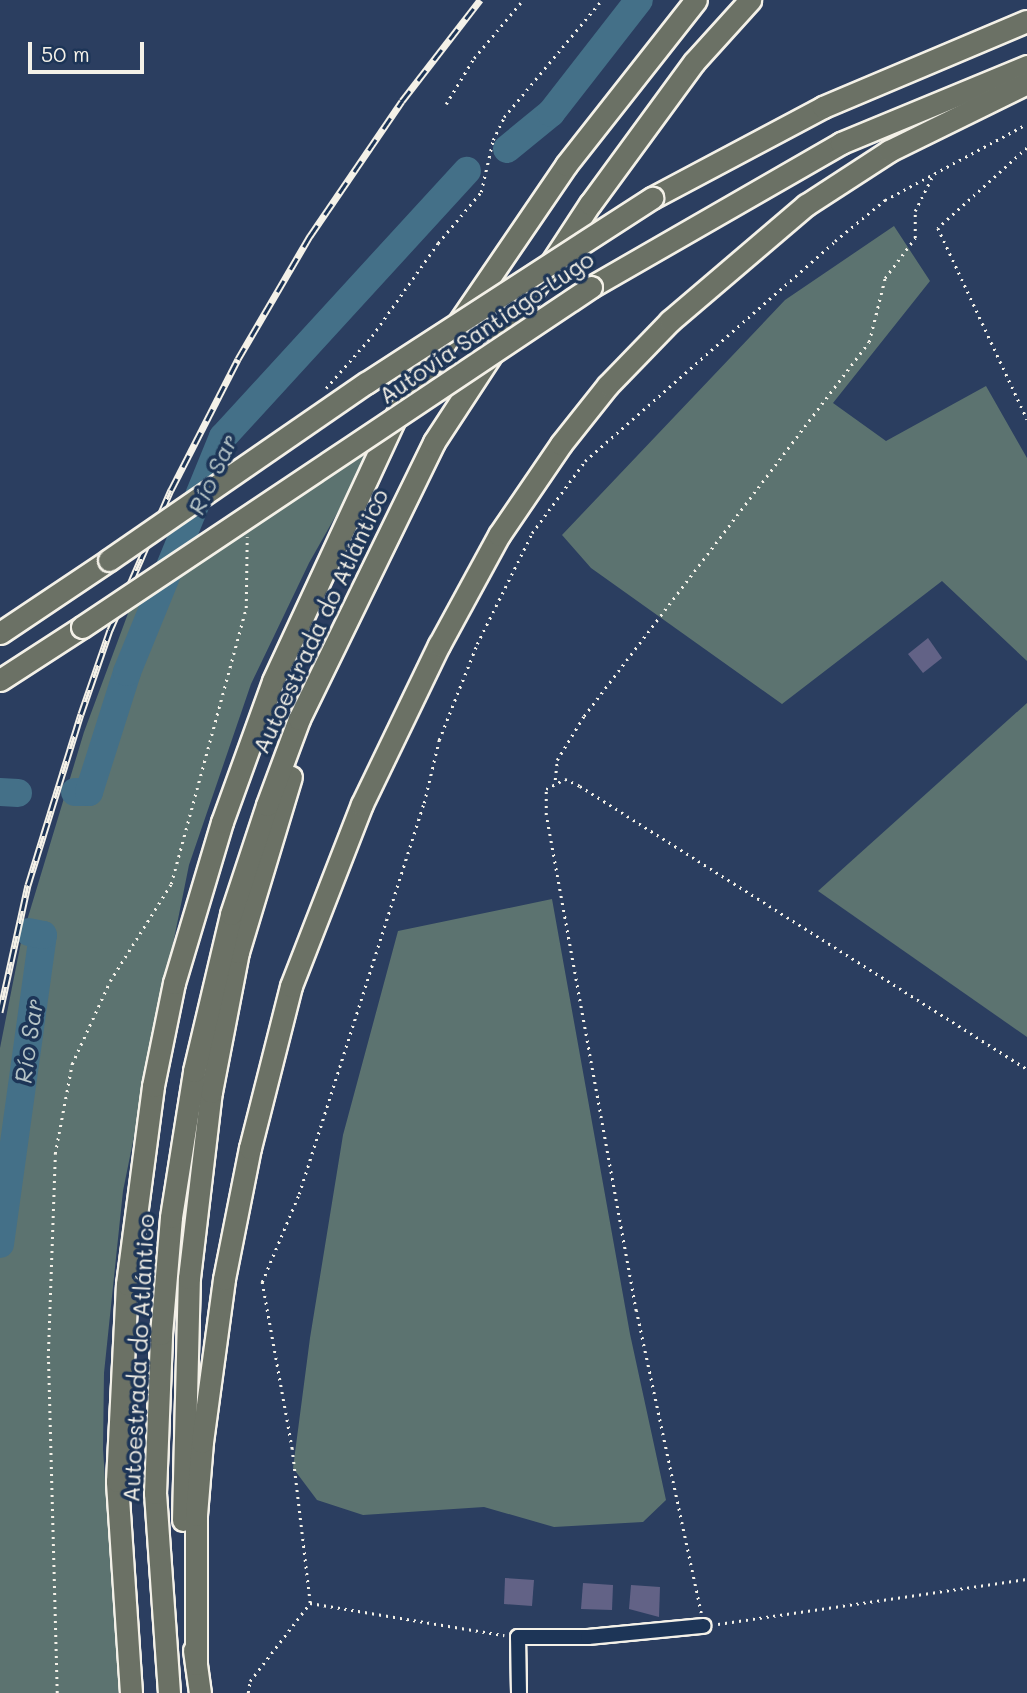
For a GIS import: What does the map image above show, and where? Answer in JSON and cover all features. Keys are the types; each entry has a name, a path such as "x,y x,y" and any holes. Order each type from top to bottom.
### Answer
{"highway":[{"name":"Autoestrada do Atlántico","path":"131,1693 117,1481 127,1284 153,1086 174,984 222,822 273,681 399,410 566,165 696,0"},
{"name":"Autoestrada do Atlántico","path":"169,1693 155,1493 171,1217 194,1071 231,914 299,719 434,442 590,204 694,62 750,1"},
{"name":"Autovía Santiago-Lugo","path":"0,633 366,383 652,198 823,107 1027,21"},
{"name":"Autovía Santiago-Lugo","path":"0,680 591,287 841,143 1027,66"},
{"path":"197,1664 196,1515 202,1442 224,1279 250,1149 291,986 362,804 439,645 499,535 561,444 608,385 670,321 806,205 889,151 1027,83"},
{"path":"200,1693 186,1592 183,1462 189,1278 211,1092 238,952 325,665"}],"street":[{"path":"519,1693 518,1637 588,1637 703,1626"}],"path":[{"path":"446,104 474,58 523,0"},
{"path":"323,391 372,335 438,243 481,192 493,140 504,117 602,0"},
{"path":"248,1693 250,1681 310,1603 292,1449 262,1282 299,1194 424,803 439,740 477,644 531,533 585,461 835,241 885,200 1027,124"},
{"path":"1027,148 938,228 943,246 1027,419"},
{"path":"934,173 915,211 915,239 885,278 869,342 584,716 557,760 555,780 545,799 548,829 636,1311 703,1626 1027,1579"},
{"path":"57,1693 48,1358 55,1154 72,1064 110,981 171,884 246,608 247,528"},
{"path":"555,780 580,786 1027,1069"},
{"path":"310,1603 518,1637"}],"green space":[{"path":"894,226 930,281 833,403 886,441 986,386 1027,458 1027,661 942,581 782,704 591,568 562,535 785,300"},
{"path":"374,448 309,563 251,684 189,865 123,1191 104,1373 103,1449 119,1693 0,1693 0,1048 22,937 84,732 130,608"},
{"path":"1027,703 1027,1037 818,891"},
{"path":"552,899 630,1334 666,1500 643,1522 554,1527 484,1507 363,1515 317,1500 293,1468 310,1338 343,1135 398,931"}],"building":[{"path":"928,638 942,658 923,673 908,654"},
{"path":"505,1578 534,1580 532,1606 504,1604"},
{"path":"583,1583 613,1585 612,1610 581,1609"},
{"path":"631,1585 660,1587 659,1617 629,1609"}],"waterway":[{"name":"Río Sar","path":"507,149 551,113 639,0"},
{"name":"Río Sar","path":"75,792 89,792 127,672 223,437 467,171"},
{"name":"Río Sar","path":"0,792 18,793"},
{"name":"Río Sar","path":"0,1244 43,935 29,932"}],"railway":[{"path":"0,1012 28,885 81,714 110,630 171,490 238,359 310,236 402,101 480,0"}]}
